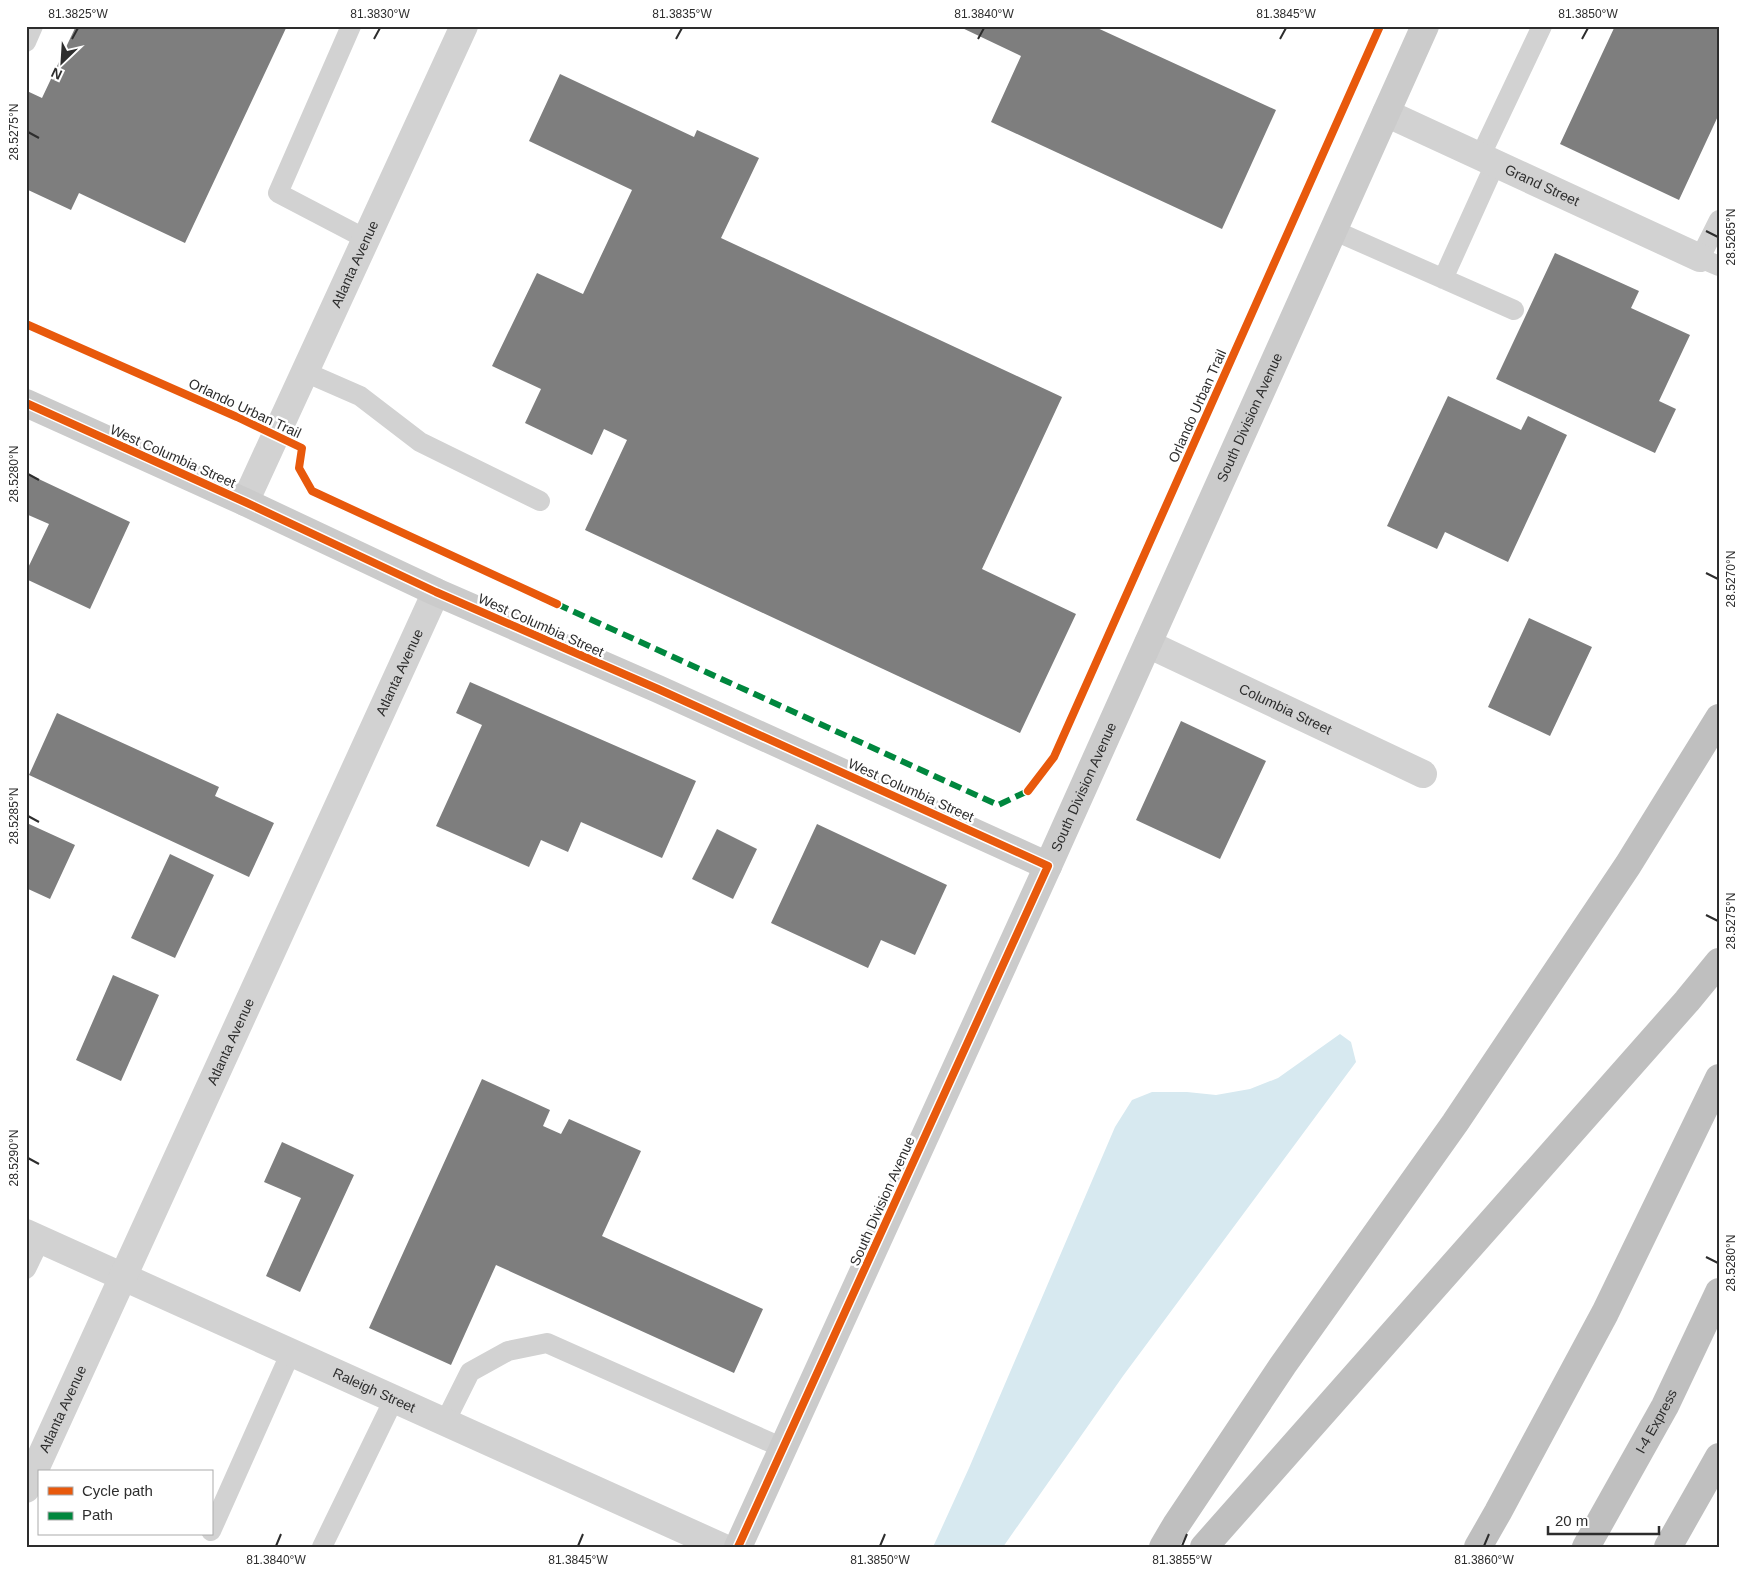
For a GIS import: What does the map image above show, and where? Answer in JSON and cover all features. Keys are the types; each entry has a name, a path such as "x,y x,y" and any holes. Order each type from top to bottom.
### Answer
{"highway":[{"path":"1163,1547 1283,1365 1456,1123 1628,864 1719,718"},
{"path":"1204,1547 1687,1001 1719,962"},
{"path":"1478,1547 1605,1313 1719,1078"},
{"name":"I-4 Express","path":"1586,1547 1665,1406 1719,1292"},
{"path":"1668,1547 1719,1457"}],"street":[{"name":"Atlanta Avenue","path":"245,502 464,26"},
{"name":"South Division Avenue","path":"738,1547 1048,866 1426,26"},
{"name":"Grand Street","path":"1386,113 1709,262"},
{"name":"West Columbia Street","path":"26,403 245,502 436,592 675,697 1048,866"},
{"name":"Atlanta Avenue","path":"26,1489 436,592"},
{"name":"Columbia Street","path":"1148,644 1423,774"},
{"name":"Raleigh Street","path":"33,1236 722,1547"}],"lane":[{"path":"26,42 33,26"},
{"path":"351,26 278,193 366,239"},
{"path":"1443,279 1487,160 1542,26"},
{"path":"1709,262 1719,220"},
{"path":"1333,230 1514,310"},
{"path":"305,372 360,396 420,442 540,501"},
{"path":"26,1269 33,1236"},
{"path":"445,1422 470,1372 508,1351 547,1343 783,1448"},
{"path":"212,1529 290,1352"},
{"path":"322,1547 394,1399"}],"shaded area":[{"path":"1340,1034 1351,1042 1356,1062 1123,1376 1003,1547 933,1547 969,1468 1115,1127 1132,1100 1152,1092 1187,1092 1216,1095 1250,1089 1278,1078"}],"building":[{"path":"76,26 287,26 185,243 79,193 71,210 26,189 26,94 27,91 42,98"},
{"path":"958,26 1093,26 1276,110 1222,229 991,122 1021,56"},
{"path":"1615,26 1719,26 1719,114 1679,200 1560,144"},
{"path":"560,74 694,137 697,130 759,158 721,238 1062,397 982,569 1076,614 1020,733 585,530 627,440 604,429 592,455 525,423 541,389 492,366 537,273 583,294 632,190 529,141"},
{"path":"1555,253 1639,291 1631,308 1690,335 1659,401 1676,409 1655,453 1496,379"},
{"path":"1448,396 1521,430 1528,416 1567,435 1508,562 1445,532 1437,549 1387,526"},
{"path":"26,473 130,522 90,609 26,579 26,572 49,524 26,514"},
{"path":"1529,618 1592,647 1550,736 1488,707"},
{"path":"470,682 696,781 662,858 581,822 568,852 541,840 529,867 436,826 482,725 456,713"},
{"path":"57,713 219,787 215,796 274,823 249,877 29,775"},
{"path":"1181,721 1266,761 1220,859 1136,820"},
{"path":"29,824 75,845 50,899 26,888 26,830"},
{"path":"817,824 947,885 915,955 881,940 868,968 771,923"},
{"path":"717,829 757,849 733,899 692,879"},
{"path":"170,854 214,875 175,958 131,938"},
{"path":"113,975 159,995 121,1081 76,1060"},
{"path":"482,1079 550,1110 543,1126 561,1134 569,1119 641,1151 602,1236 763,1309 734,1373 496,1265 451,1365 369,1328"},
{"path":"282,1142 354,1175 300,1292 266,1276 301,1198 264,1182"}],"marked path":[{"path":"557,604 998,805 1028,791"}],"cycle path":[{"name":"Orlando Urban Trail","path":"1028,791 1054,757 1380,26"},
{"name":"Orlando Urban Trail","path":"26,324 237,417 302,448 299,468 312,491 557,604"},
{"path":"26,403 245,502 436,592 658,689 1048,866 738,1547"}]}
